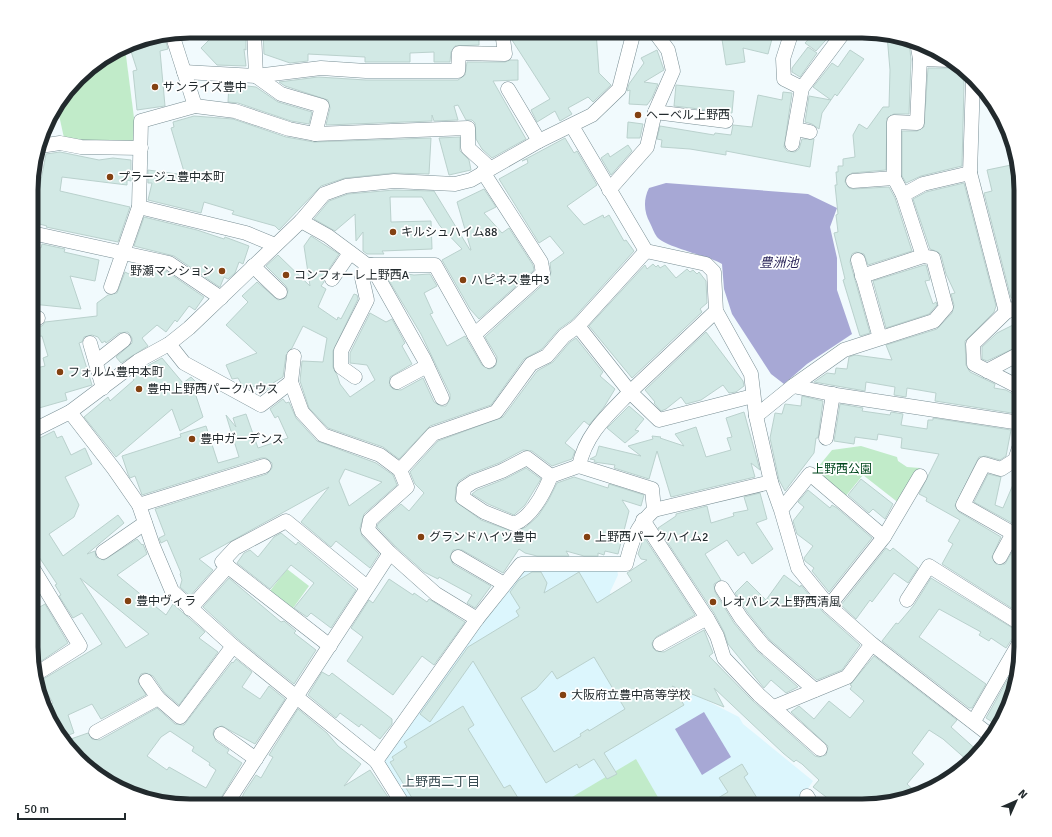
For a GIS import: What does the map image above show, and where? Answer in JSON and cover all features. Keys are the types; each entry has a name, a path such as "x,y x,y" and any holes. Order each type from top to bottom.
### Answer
{"street":[{"path":"254,38 256,76"},
{"path":"184,72 256,76 321,68 366,71 458,71 459,53 505,54 503,38"},
{"path":"38,428 70,412 138,361 169,344 189,328 301,221 324,194 346,186 394,181 455,184 470,180 539,141 592,115 619,89 632,38"},
{"path":"609,190 647,147 655,112 673,71 668,50 659,38"},
{"path":"790,38 783,59 784,79 802,88"},
{"path":"792,144 796,129 802,88 840,38"},
{"path":"173,39 195,106"},
{"path":"918,49 920,59 917,123 894,122 894,178 903,195 923,256"},
{"path":"920,59 940,60"},
{"path":"256,76 281,94 322,106 315,134"},
{"path":"508,89 539,141"},
{"path":"976,90 970,173 1006,312"},
{"path":"111,287 139,207 141,121 195,106 235,111 289,129 315,134 468,128 468,148 487,170 541,262 543,273 474,335"},
{"path":"655,112 726,121"},
{"path":"572,126 646,252 706,264 714,272 716,311 751,374 756,416 771,482 798,568 829,606 872,644 987,732"},
{"path":"796,129 810,132"},
{"path":"45,145 60,143 82,147 141,148"},
{"path":"903,195 923,184 970,173"},
{"path":"853,181 894,178"},
{"path":"139,207 246,233 275,245"},
{"path":"301,221 328,236 369,265 427,366 442,398"},
{"path":"38,234 169,263 221,298"},
{"path":"400,470 433,434 496,412 531,364 547,356 564,336 578,326 646,252"},
{"path":"332,279 350,253"},
{"path":"756,416 793,386 844,350 934,321 946,307 933,258 923,256 862,276"},
{"path":"858,260 880,338"},
{"path":"369,265 435,265 489,361"},
{"path":"355,377 341,367 341,351 367,300 362,278 369,265"},
{"path":"253,266 280,292"},
{"path":"1014,309 1006,312 973,344 974,364 1014,384"},
{"path":"579,466 582,452 588,440 630,392 716,311"},
{"path":"578,326 630,392 659,420 753,396"},
{"path":"96,362 124,340"},
{"path":"90,344 103,388"},
{"path":"169,344 184,364 261,405 291,382"},
{"path":"294,356 291,382 302,412 322,434 380,455 400,470 407,487 370,520 368,530 390,554 436,594 477,619"},
{"path":"987,371 1014,357"},
{"path":"397,382 427,366"},
{"path":"793,386 833,394 1014,422"},
{"path":"826,438 833,394"},
{"path":"70,412 114,469 139,505 172,591 190,610 233,646 376,761 396,799"},
{"path":"551,476 527,458 502,472 473,482 464,488 463,498 484,512 514,524 524,520 546,488 551,476 579,466 652,489 654,510"},
{"path":"1014,461 1001,470 984,464 963,505 1014,534"},
{"path":"139,505 264,466"},
{"path":"781,510 810,474 884,537"},
{"path":"829,606 884,537 920,476"},
{"path":"376,761 477,619 521,564 626,564 630,546 638,528 643,520 654,510 771,482"},
{"path":"643,520 707,618 717,636 724,658 759,695 774,706 820,749"},
{"path":"330,646 222,562 235,548 286,521 367,587"},
{"path":"103,552 145,523"},
{"path":"1000,557 1014,540"},
{"path":"230,799 298,697 367,587 390,554"},
{"path":"458,557 504,584"},
{"path":"190,610 228,566"},
{"path":"907,600 929,566 1014,620"},
{"path":"38,577 80,646 40,671"},
{"path":"722,588 741,618 763,645 815,690"},
{"path":"660,644 707,618"},
{"path":"774,706 847,677 872,644"},
{"path":"146,681 158,698 180,717 233,646"},
{"path":"974,721 1014,652"},
{"path":"96,732 158,698"},
{"path":"221,734 256,759"}],"shaded area":[{"name":"大阪府立豊中高等学校","path":"617,569 618,575 610,592 628,651 652,673 739,717 743,724 813,781 803,796 804,799 405,799 383,761 520,570"}],"green space":[{"path":"126,53 137,141 90,142 64,138 59,113 69,98 98,69 114,58"},
{"name":"上野西公園","path":"861,446 897,457 898,461 907,467 920,468 900,504 863,475 845,497 814,472 832,450"},
{"path":"287,569 309,586 291,611 269,592"},
{"path":"636,759 659,799 569,799"}],"water":[{"name":"豊洲池","path":"666,183 808,194 837,208 830,227 837,258 837,290 852,334 807,364 784,384 771,374 732,314 724,289 722,264 662,241 655,234 646,215 646,197 649,188"},
{"path":"704,712 731,757 702,775 675,729"}],"building":[{"path":"211,38 246,38 246,50 244,49 246,66 217,65 201,48"},
{"path":"263,38 479,38 479,45 455,46 451,52 450,62 434,62 434,52 410,53 410,62 365,62 365,57 308,54 308,61 290,63 264,54"},
{"path":"512,38 596,38 599,73 611,85 593,102 588,97 568,108 572,114 560,121 555,111 537,122 531,110 550,99"},
{"path":"722,38 772,38 768,54 743,48 745,62 726,65"},
{"path":"810,38 828,38 816,51 805,43"},
{"path":"165,40 168,49 160,51 165,106 137,110 133,71 137,70 131,51 141,46"},
{"path":"887,40 910,46 911,60 909,114 894,114 887,118 886,170 852,173 846,177 845,182 849,188 853,189 889,187 895,198 912,251 868,265 864,254 856,252 852,254 850,262 870,333 860,336 843,280 845,279 834,233 838,232 835,185 837,185 836,172 838,172 838,166 843,166 843,159 855,157 853,135 859,124 867,129 883,107 889,107 890,70"},
{"path":"808,47 817,53 800,77 792,72 792,68"},
{"path":"657,50 664,70 644,82 658,84 652,98 647,105 629,104 630,90 627,91 629,84 644,63 641,58"},
{"path":"850,50 864,59 837,96 835,94 831,100 813,87 832,63 838,67"},
{"path":"510,60 518,60 518,80 493,81 526,139 492,158 482,149 476,139 475,123 472,120 466,120 458,105 454,106 458,120 434,121 432,115 432,121 326,125 330,108 328,100 285,86 279,82 318,77 366,80 458,80 465,75 467,62 505,62"},
{"path":"928,68 954,69 964,78 962,166 921,176 906,183 902,176 902,131 917,131 924,127"},
{"path":"229,84 256,87 278,102 312,112 309,124 291,121 238,103 228,102"},
{"path":"676,85 734,91 732,113 674,106"},
{"path":"783,92 792,93 784,147 787,151 795,152 799,149 802,139 814,139 810,167 726,151 726,155 690,149 661,147 662,140 657,139 660,126 714,135 715,133 731,135 733,125 752,127 758,95 782,100"},
{"path":"809,96 831,100 822,113 819,129 812,124 805,122"},
{"path":"194,116 233,119 286,137 314,142 431,138 429,174 393,173 345,178 321,186 279,230 275,226 232,214 234,211 204,202 201,213 148,200 152,183 148,183 148,170 185,175 171,128 174,127 173,122"},
{"path":"628,122 643,124 640,138 627,138"},
{"path":"460,137 460,151 469,160 471,170 449,175 439,138"},
{"path":"565,138 574,153 577,151 597,185 567,206 584,225 603,215 604,218 609,215 624,241 626,240 634,251 572,320 558,330 542,349 524,359 491,405 430,426 399,459 383,447 328,428 309,408 300,381 302,361 323,362 327,338 303,326 292,348 286,355 283,377 273,383 274,384 262,393 257,385 250,389 242,385 238,378 232,379 226,365 257,353 226,325 248,302 242,296 257,282 278,300 286,298 288,290 286,286 266,266 278,255 310,286 304,246 311,236 339,254 325,275 324,282 321,286 326,289 318,307 337,320 338,317 341,319 354,294 357,295 358,299 333,351 333,367 340,384 350,397 375,380 367,365 350,363 350,353 370,313 386,322 392,319 405,343 402,346 412,364 390,377 390,386 393,389 401,390 423,378 434,402 441,406 446,406 450,399 450,394 421,334 388,279 396,274 398,278 407,274 430,274 437,286 424,293 433,313 430,314 447,346 465,336 482,365 489,369 493,368 496,365 497,357 485,337 549,279 551,272 550,263 564,253 550,236 539,243 499,179 528,163 527,159 522,161"},
{"path":"628,145 632,151 611,175 601,158 608,153 610,157"},
{"path":"60,152 99,160 113,158 131,160 131,181 127,180 127,185 62,177 60,191 130,207 118,242 46,227 47,226 38,224 38,196 46,154"},
{"path":"1012,165 1013,170 1014,297 1011,298 984,193 992,191 987,170"},
{"path":"964,183 996,306 994,312 965,341 966,365 970,372 995,384 994,388 1006,390 1014,395 1014,413 935,401 936,393 907,388 906,397 894,395 895,387 866,382 865,391 814,382 827,373 835,374 836,368 847,369 849,357 855,355 892,360 886,345 937,329 952,313 954,305 951,294 955,293 946,274 941,255 930,249 913,199 926,192"},
{"path":"484,189 496,207 484,213 502,233 509,228 533,265 534,270 479,319 470,309 442,260 462,249 440,226 422,197 390,197 391,222 431,221 432,249 382,251 384,254 367,254 363,251 363,232 356,241 355,214 335,231 314,219 329,201 348,194 394,190 434,191 471,250 457,202"},
{"path":"144,217 197,230 224,239 225,237 249,246 243,264 239,262 235,273 228,279 224,277 220,287 174,256 134,246"},
{"path":"42,244 65,249 64,252 99,260 95,281 70,276 81,309 38,305 38,247 41,248"},
{"path":"653,264 656,267 658,265 660,268 665,265 676,278 687,269 690,272 693,270 697,274 699,272 706,281 707,303 700,309 702,312 632,378 589,326 645,265 647,269"},
{"path":"926,265 930,280 925,281 933,304 936,302 937,305 929,314 886,328 873,281"},
{"path":"132,266 166,271 204,297 195,310 189,306 177,322 175,320 166,332 157,325 142,338 148,346 121,363 116,357 132,343 132,338 128,332 119,333 106,343 105,341 102,343 98,337 92,335 84,337 82,342 79,343 92,385 65,393 67,400 38,408 38,368 45,366 43,358 48,356 42,336 38,336 38,326 42,326 45,322 97,316 97,303 108,295 117,293 125,272 129,274"},
{"path":"1014,324 1014,348 987,361 982,359 982,347 997,333"},
{"path":"706,332 743,381 744,386 736,392 729,393 723,385 701,400 686,404 681,397 666,409 661,411 645,390"},
{"path":"576,338 603,372 600,376 615,389 604,407 589,425 584,421 565,443 575,451 572,459 552,466 532,451 523,450 499,463 470,474 459,481 456,487 455,501 481,520 514,532 526,527 538,516 557,483 574,477 608,488 609,484 644,495 641,506 622,500 629,511 618,554 605,551 604,555 598,553 598,556 584,556 566,551 569,556 537,556 525,553 519,549 503,573 462,550 453,550 450,557 453,564 491,586 475,608 467,603 472,595 439,577 438,579 424,572 396,547 377,527 378,524 401,504 409,511 424,493 415,484 410,472 438,441 503,417 537,371 553,362 570,342"},
{"path":"162,358 183,383 191,377 199,385 194,390 203,417 180,431 172,409 116,457 84,417 108,397 110,401 134,380 132,377 138,371"},
{"path":"802,396 823,401 818,438 816,438 814,453 785,491 779,480 770,438 775,413 782,414 785,404 801,406"},
{"path":"283,399 286,403 289,402 296,418 317,441 376,463 393,475 397,485 364,514 360,528 362,536 379,554 370,568 336,541 331,547 301,522 329,487 199,559 213,570 190,596 180,587 182,580 181,573 167,540 161,543 159,538 165,535 155,509 267,474 272,468 272,463 266,458 261,458 142,495 135,476 130,478 122,456 181,437 180,434 206,426 218,463 239,457 226,415 236,427 233,418 246,414 258,448 288,438 278,416 275,418 270,409","holes":["345,469 382,482 349,506 339,481"]},
{"path":"840,404 863,408 862,411 890,415 891,412 903,414 901,425 927,429 928,420 933,420 933,418 1011,430 1006,456 1000,460 986,456 979,457 955,506 959,512 1001,537 992,557 996,564 1005,564 1014,548 1014,610 942,564 953,544 948,541 960,520 926,501 927,498 919,494 939,454 901,448 902,438 878,434 877,440 855,437 854,444 834,441"},
{"path":"629,406 644,419 635,430 639,431 625,443 607,428"},
{"path":"744,412 760,470 751,463 755,477 671,497 657,451 649,479 614,468 615,465 594,462 595,460 590,459 596,456 599,446 641,456 628,446 653,439 652,436 661,437 660,438 684,446 675,434 696,427 706,457 731,450 727,438 732,437 726,418"},
{"path":"54,431 57,438 62,436 71,455 85,448 92,464 65,477 79,505 74,517 49,534 63,556 118,515 124,523 87,554 95,551 96,557 104,560 137,539 142,545 143,544 147,554 117,575 166,615 173,604 205,632 199,638 218,652 179,705 164,692 153,676 145,673 141,674 138,681 146,695 101,719 92,704 68,715 74,733 67,736 58,723 50,705 53,703 43,686 42,680 102,644 82,613 73,618 59,596 61,595 55,585 57,584 39,557 38,439","holes":["80,578 149,634 126,648"]},
{"path":"526,468 541,479 525,505 514,515 488,504 472,494 477,490 505,479"},
{"path":"988,474 1001,477 995,505 1003,508 1014,482 1014,524 974,502"},
{"path":"861,479 893,504 885,519 873,509 869,513 848,495"},
{"path":"808,490 830,508 832,505 837,508 872,538 829,592 812,571 814,568 805,561 804,558 813,546 797,534 793,521 804,507 798,502"},
{"path":"760,493 767,519 756,523 773,549 752,564 744,552 738,556 727,540 705,554 721,580 714,584 715,592 734,623 757,651 798,687 786,693 771,680 764,688 728,644 724,632 714,613 658,528 676,516 676,514 707,506 711,523 734,516 733,513 748,510 744,497"},
{"path":"281,533 296,545 298,542 356,590 331,628 311,613 307,617 294,608 314,583 291,565 270,589 237,563 244,553 250,550 258,557 274,537"},
{"path":"644,537 695,615 656,637 652,643 653,648 656,651 664,652 704,630 713,653 709,656 753,701 815,756 819,757 826,755 828,746 791,712 799,706 814,719 829,701 850,718 864,701 850,689 852,686 850,685 874,656 957,720 951,727 975,748 965,758 943,739 929,730 912,753 924,764 907,784 913,790 882,798 829,799 813,787 819,780 802,764 796,760 794,762 783,753 714,688 724,707 672,686 684,705 604,753 617,774 607,779 594,759 579,768 577,764 546,783 473,661 430,722 420,714 468,647 519,616 516,611 520,608 510,592 519,580 532,572 541,572 547,583 544,593 579,572 597,603 632,581 627,573 647,560 641,559 638,554","holes":["594,657 625,709 589,731 588,729 580,734 581,736 554,752 521,698 536,689 552,671 557,679"]},
{"path":"886,548 890,551 893,548 918,568 908,583 894,573 872,602 870,600 856,619 841,605"},
{"path":"784,575 800,587 801,585 823,612 860,645 842,670 817,680 769,639 748,613 735,593 747,581 766,600"},
{"path":"229,578 281,622 284,621 296,631 294,633 316,650 294,684 239,640 203,607"},
{"path":"931,578 1014,629 1014,636 1006,648 991,638 989,641 979,635 981,632 939,609 919,637 986,684 972,708 969,708 882,641 896,623 898,624 914,605"},
{"path":"389,579 413,595 414,593 427,602 429,599 465,622 434,665 422,656 393,695 347,661 363,637 351,628 369,600 373,603"},
{"path":"45,604 68,643 39,663 38,657 38,608"},
{"path":"236,659 252,672 242,687 260,699 269,686 285,699 255,744 222,726 214,729 213,734 216,741 229,750 227,753 242,763 220,799 170,798 141,791 114,779 98,768 69,739 88,733 92,739 100,740 157,708 175,724 184,725 232,662 233,663","holes":["170,731 194,747 192,751 210,763 209,765 216,770 206,788 169,767 167,770 147,756 161,737"]},
{"path":"322,672 329,676 332,673 392,719 392,724 380,739 361,724 359,727 340,713 336,718 308,695"},
{"path":"1012,672 1006,696 994,723 986,718"},
{"path":"463,706 474,725 468,729 504,788 510,785 519,799 413,799 390,762 394,760 392,757 407,747 404,742"},
{"path":"298,709 327,733 338,746 361,764 344,786 370,770 388,797 385,799 241,799 256,775 261,778 273,757 269,755"},
{"path":"742,764 748,774 744,777 758,799 716,799 728,792 719,778"}],"place":[{"name":"サンライズ豊中","path":"155,87"},
{"name":"ヘーベル上野西","path":"638,115"},
{"name":"プラージュ豊中本町","path":"110,177"},
{"name":"キルシュハイム88","path":"393,232"},
{"name":"野瀬マンション","path":"222,271"},
{"name":"コンフォーレ上野西A","path":"286,275"},
{"name":"ハピネス豊中3","path":"463,280"},
{"name":"フォルム豊中本町","path":"60,372"},
{"name":"豊中上野西パークハウス","path":"139,389"},
{"name":"豊中ガーデンス","path":"192,439"},
{"name":"グランドハイツ豊中","path":"421,537"},
{"name":"上野西パークハイム2","path":"587,537"},
{"name":"豊中ヴィラ","path":"128,601"},
{"name":"レオパレス上野西清風","path":"713,602"},
{"name":"大阪府立豊中高等学校","path":"563,695"}],"district":[{"name":"上野西二丁目","path":"441,781"}]}
